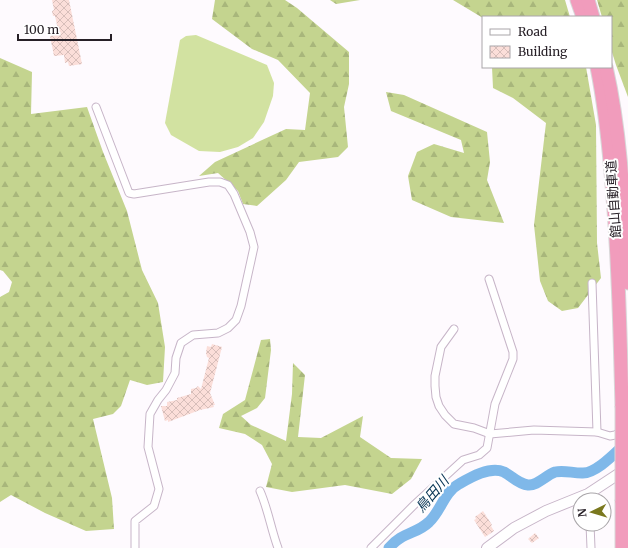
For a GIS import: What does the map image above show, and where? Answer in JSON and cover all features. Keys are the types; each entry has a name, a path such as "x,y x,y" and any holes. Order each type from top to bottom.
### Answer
{"highway":[{"path":"577,0 583,16"},
{"path":"588,0 593,16"},
{"name":"館山自動車道","path":"597,68 607,132 614,202 619,295 622,406 622,548"},
{"name":"館山自動車道","path":"606,68 613,102 617,138 623,201 628,283"}],"street":[{"path":"96,107 129,193 134,194 209,182 220,182 228,185 234,194 250,232 254,246 241,306 236,320 228,328 218,333 193,335 181,343 176,358 175,373 150,414 148,447 159,489 154,506 135,521 135,548"},
{"path":"371,548 415,504 463,460 479,455 487,448 495,404 513,359 513,352 489,279"},
{"path":"592,283 597,432"},
{"path":"454,329 441,347 435,376 436,397 445,415 454,424 474,428 490,434 534,430 597,432 610,436 615,435 628,426"},
{"path":"596,492 628,468"},
{"path":"260,491 265,502 271,528 278,548"},
{"path":"487,548 514,528 546,511 572,503"},
{"path":"590,532 591,548"}],"green space":[{"path":"215,0 285,0 297,8 349,52 349,84 344,107 348,147 338,157 299,162 286,180 257,206 243,204 238,191 218,173 199,176 215,162 286,129 305,130 310,93 278,60 252,49 212,19"},
{"path":"330,0 360,0 336,4"},
{"path":"453,0 565,0 570,16 482,16 482,17"},
{"path":"597,0 628,0 628,97 612,52 612,16 602,16"},
{"path":"196,35 267,65 274,83 273,96 264,122 253,138 238,147 220,152 199,151 171,135 165,123 180,40 186,36"},
{"path":"0,58 32,72 31,114 87,107 103,152 127,211 142,270 158,303 165,347 163,382 147,385 130,380 121,406 113,414 93,419 112,498 114,529 86,531 45,513 11,495 0,502 0,297 9,292 12,282 3,271 0,270"},
{"path":"492,68 586,68 596,125 597,243 601,278 578,308 562,311 548,301 540,281 534,225 546,123 513,98 493,88"},
{"path":"386,92 404,95 487,132 490,162 487,180 504,223 451,217 412,200 408,176 417,152 434,144 464,153 461,140 391,111"},
{"path":"270,339 271,350 265,398 257,408 241,416 251,425 286,441 292,394 293,363 305,375 298,437 321,438 363,416 360,437 391,458 422,459 411,479 392,494 345,485 292,492 266,487 272,464 262,445 245,434 219,428 223,414 245,400 261,340"}],"building":[{"path":"52,0 69,0 82,64 69,66 68,62 65,63 64,55 54,56 50,36 59,34 55,16 53,16 52,11 54,10"},
{"path":"212,344 222,347 210,393 215,405 213,405 214,407 200,410 168,422 168,420 165,421 161,406 167,406 167,402 177,400 177,398 191,394 191,389 198,386 201,389 209,358 207,357 206,353 207,346 211,347"},
{"path":"483,511 494,531 485,537 474,520 476,519 475,517"},
{"path":"535,533 539,538 532,543 528,539"}],"waterway":[{"name":"鳥田川","path":"389,548 399,539 420,529 429,522 437,513 446,497 454,487 481,473 493,470 504,472 518,482 531,485 555,472 562,471 582,473 593,470 606,462 626,443"}]}
